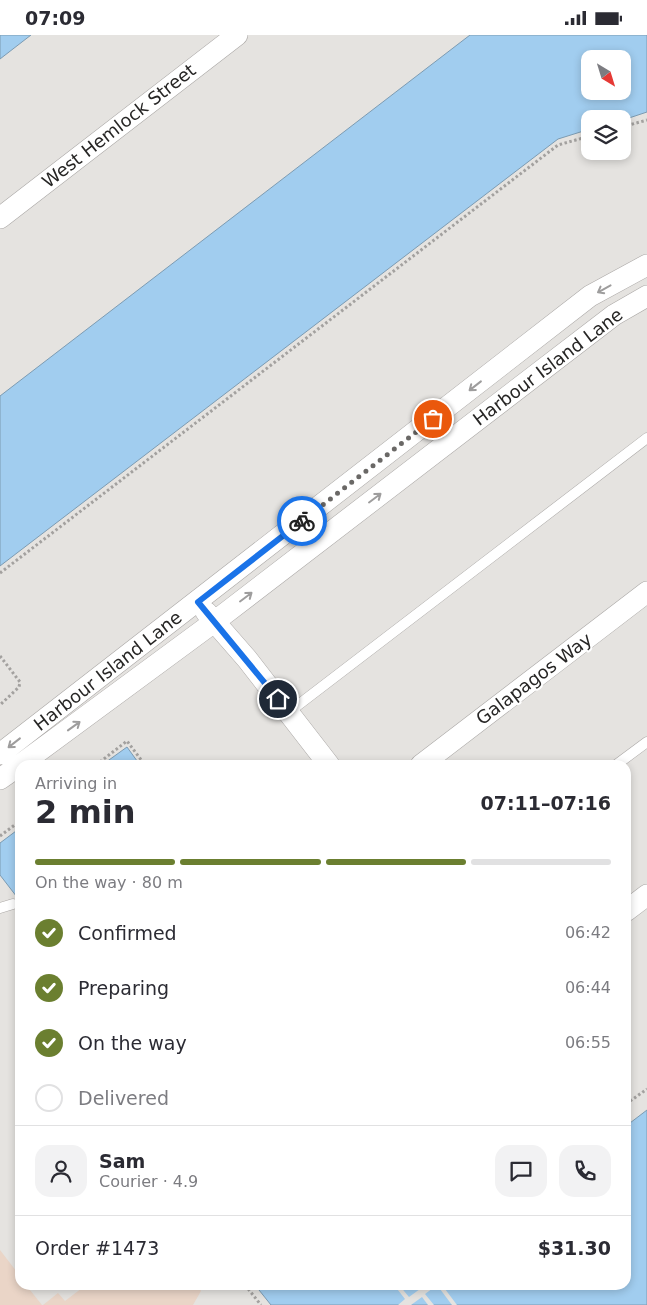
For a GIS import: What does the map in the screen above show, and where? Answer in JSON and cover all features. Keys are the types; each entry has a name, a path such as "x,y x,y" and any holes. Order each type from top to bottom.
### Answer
{"street":[{"name":"West Hemlock Street","path":"0,218 237,35"},
{"name":"Harbour Island Lane","path":"0,754 590,297 647,265"},
{"name":"Harbour Island Lane","path":"27,760 214,622 614,315 647,296"},
{"name":"Galapagos Way","path":"428,760 647,592"},
{"path":"198,602 247,659 325,760"},
{"name":"Harbour Island Lane","path":"0,779 15,768"},
{"path":"631,907 647,895"}],"lane":[{"path":"289,712 647,438"},
{"path":"623,760 647,742"},
{"path":"0,908 13,904"}],"path":[{"path":"631,124 647,120"},
{"path":"0,573 558,145 581,139"},
{"path":"0,656 20,682 19,687 0,705"},
{"path":"102,760 127,741 141,760"},
{"path":"0,836 15,825"},
{"path":"631,1100 647,1089"},
{"path":"250,1290 260,1305"}],"shaded area":[{"path":"0,1250 15,1270 15,1290 30,1290 42,1305 0,1305"},
{"path":"79,1290 201,1291 193,1305 43,1305 58,1293 65,1301"}],"water":[{"path":"0,35 31,35 0,59"},
{"path":"470,35 647,35 647,112 631,117 631,110 581,110 581,132 558,139 0,566 0,396"},
{"path":"127,747 136,760 109,760"},
{"path":"15,832 15,894 0,875 0,843"},
{"path":"647,1110 647,1305 271,1305 259,1290 631,1290 631,1122"}],"pier":[{"path":"398,1290 403,1290 409,1297 419,1290 430,1290 425,1294 434,1305 428,1305 422,1297 411,1305 398,1305 405,1299"},
{"path":"441,1290 446,1290 457,1305 452,1305"}],"way so far":[{"path":"302,521 433,419"}],"route":[{"path":"278,699 247,659 198,602 302,521"}]}
